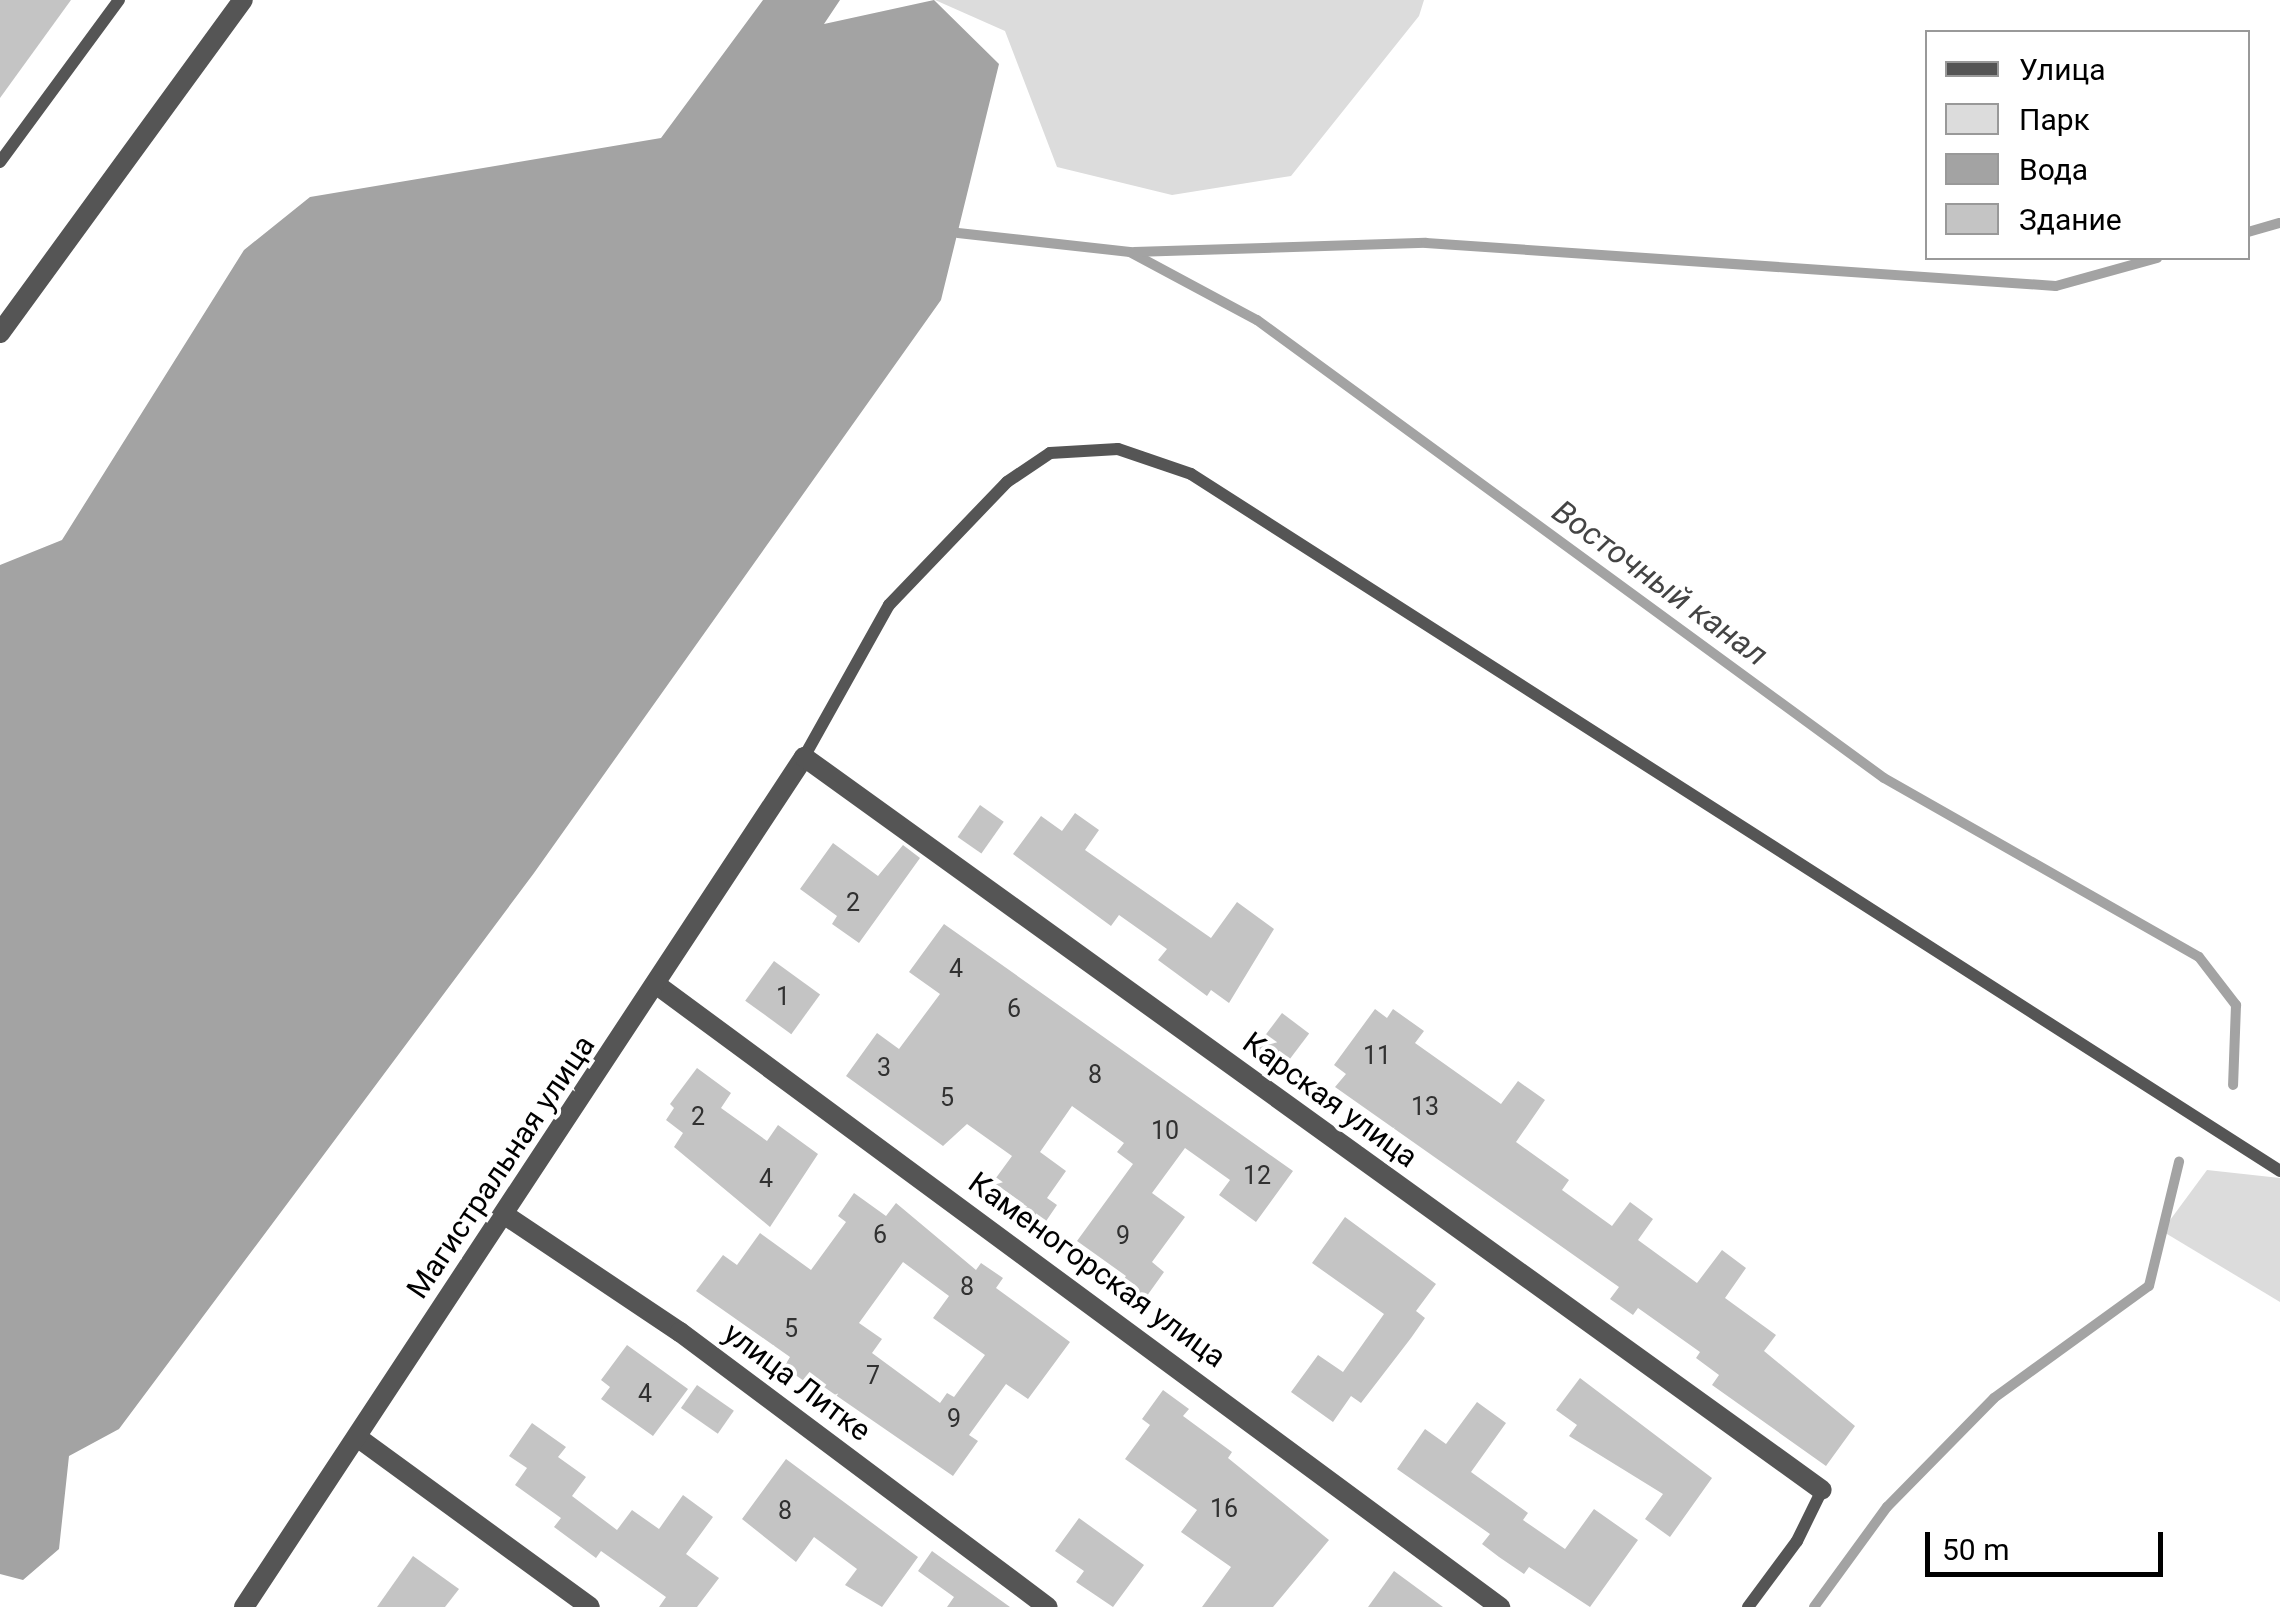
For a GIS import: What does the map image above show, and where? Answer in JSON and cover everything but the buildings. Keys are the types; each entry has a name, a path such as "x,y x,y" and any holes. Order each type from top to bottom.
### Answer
{"street":[{"path":"0,333 243,0"},
{"name":"Магистральная улица","path":"244,1607 804,758"},
{"name":"Карская улица","path":"804,758 1822,1490"},
{"name":"Каменогорская улица","path":"657,986 1500,1607"},
{"name":"улица Литке","path":"505,1215 680,1332 1047,1607"},
{"path":"357,1437 590,1607"}],"lane":[{"path":"0,162 119,0"},
{"path":"804,758 888,605 1007,482 1050,452 1118,449 1191,474 2280,1171"},
{"path":"1748,1607 1797,1541 1822,1490"}],"green space":[{"path":"935,0 1424,0 1419,16 1291,176 1172,195 1057,167 1005,31"},
{"path":"2207,1170 2280,1178 2280,1302 2162,1231"}],"water":[{"path":"763,0 840,0 824,24 934,0 999,64 941,300 534,873 119,1429 69,1456 59,1549 23,1580 0,1574 0,565 62,540 244,250 310,197 661,138"}],"waterway":[{"path":"2250,231 2280,223"},
{"name":"Восточный канал","path":"958,233 1130,252 1257,320 1884,778 2199,957 2236,1005 2233,1085"},
{"path":"1134,252 1426,243 2056,286 2150,260"},
{"name":"Восточный канал","path":"1814,1607 1887,1507 1994,1398 2149,1286 2179,1162"}]}
